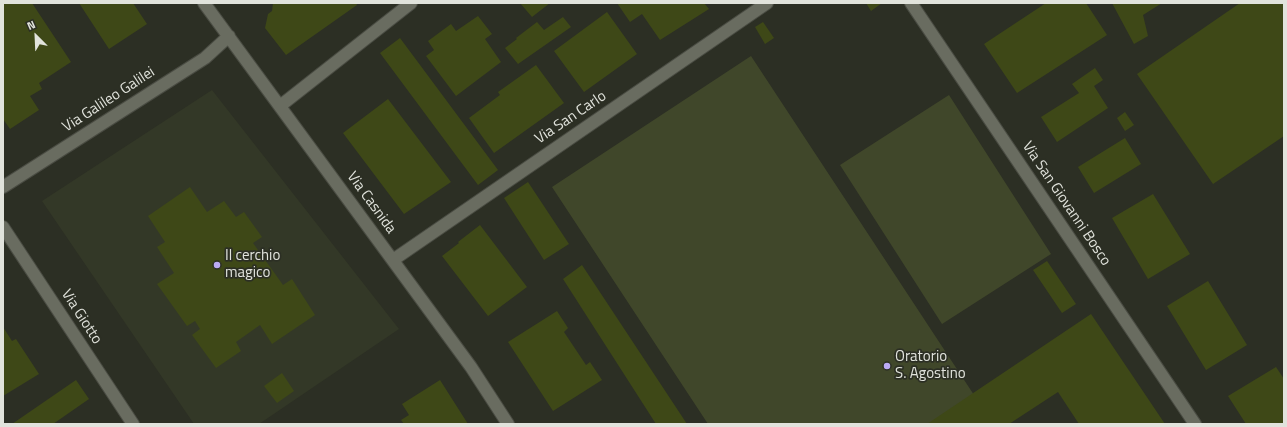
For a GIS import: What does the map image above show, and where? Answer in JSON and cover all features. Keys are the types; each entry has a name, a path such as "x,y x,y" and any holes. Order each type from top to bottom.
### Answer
{"street":[{"name":"Via Casnida","path":"204,3 471,367 508,424"},
{"path":"280,106 411,3"},
{"name":"Via San Carlo","path":"393,260 767,3"},
{"name":"Via San Giovanni Bosco","path":"911,3 1195,424"},
{"name":"Via Galileo Galilei","path":"3,187 206,58 229,36"},
{"name":"Via Giotto","path":"3,227 133,424"}],"shaded area":[{"path":"751,56 974,395 930,424 708,424 552,187"},
{"name":"Il cerchio magico","path":"212,90 399,329 259,424 194,424 42,201"},
{"path":"949,95 1051,254 942,324 840,165"}],"building":[{"path":"3,3 32,3 71,62 39,83 42,89 30,96 39,110 10,129 3,119"},
{"path":"79,3 133,3 147,24 109,49"},
{"path":"273,3 356,3 357,5 286,55 265,28 268,14 272,11"},
{"path":"520,3 550,3 532,17"},
{"path":"617,3 704,3 709,9 660,40 642,14 630,22"},
{"path":"866,3 882,3 871,11"},
{"path":"1046,3 1086,3 1107,35 1017,93 984,44"},
{"path":"1112,3 1162,3 1143,15 1148,36 1134,44"},
{"path":"1240,3 1284,3 1284,136 1213,184 1137,74"},
{"path":"607,12 637,54 584,92 554,51"},
{"path":"478,16 492,34 485,39 501,62 456,96 426,56 434,50 428,41 451,24 456,31"},
{"path":"563,17 571,27 518,64 505,48 537,22 544,30"},
{"path":"763,22 774,38 765,44 755,27"},
{"path":"400,38 498,170 478,185 380,53"},
{"path":"536,65 564,103 494,153 469,118 500,95 498,92"},
{"path":"1095,68 1103,80 1094,86 1108,108 1057,142 1041,117 1079,93 1072,84"},
{"path":"388,99 451,182 404,214 343,133"},
{"path":"1125,112 1134,125 1125,131 1117,118"},
{"path":"1125,138 1141,164 1094,193 1078,167"},
{"path":"528,182 569,244 544,260 504,198"},
{"path":"190,187 207,212 224,201 236,217 244,212 262,237 253,243 283,285 292,279 315,315 272,344 260,325 236,342 241,351 216,368 192,335 200,329 195,321 187,326 157,284 174,273 157,247 165,242 148,216"},
{"path":"1153,194 1190,254 1148,279 1112,218"},
{"path":"480,225 527,287 488,316 442,256"},
{"path":"1047,261 1076,304 1062,313 1033,270"},
{"path":"582,265 687,424 656,424 563,279"},
{"path":"1208,281 1247,345 1206,370 1167,306"},
{"path":"557,311 568,328 564,332 586,365 590,362 602,380 553,411 508,342"},
{"path":"1091,314 1165,424 1079,424 1058,392 1009,424 927,424"},
{"path":"3,327 12,341 16,339 39,374 3,396"},
{"path":"1276,367 1284,379 1284,424 1246,424 1228,396"},
{"path":"282,373 294,391 277,403 264,386"},
{"path":"76,380 89,399 53,424 12,424"},
{"path":"440,380 468,424 404,424 401,420 409,415 402,404"}],"place":[{"name":"Il cerchio magico","path":"217,265"},
{"name":"Oratorio S. Agostino","path":"887,366"}]}
